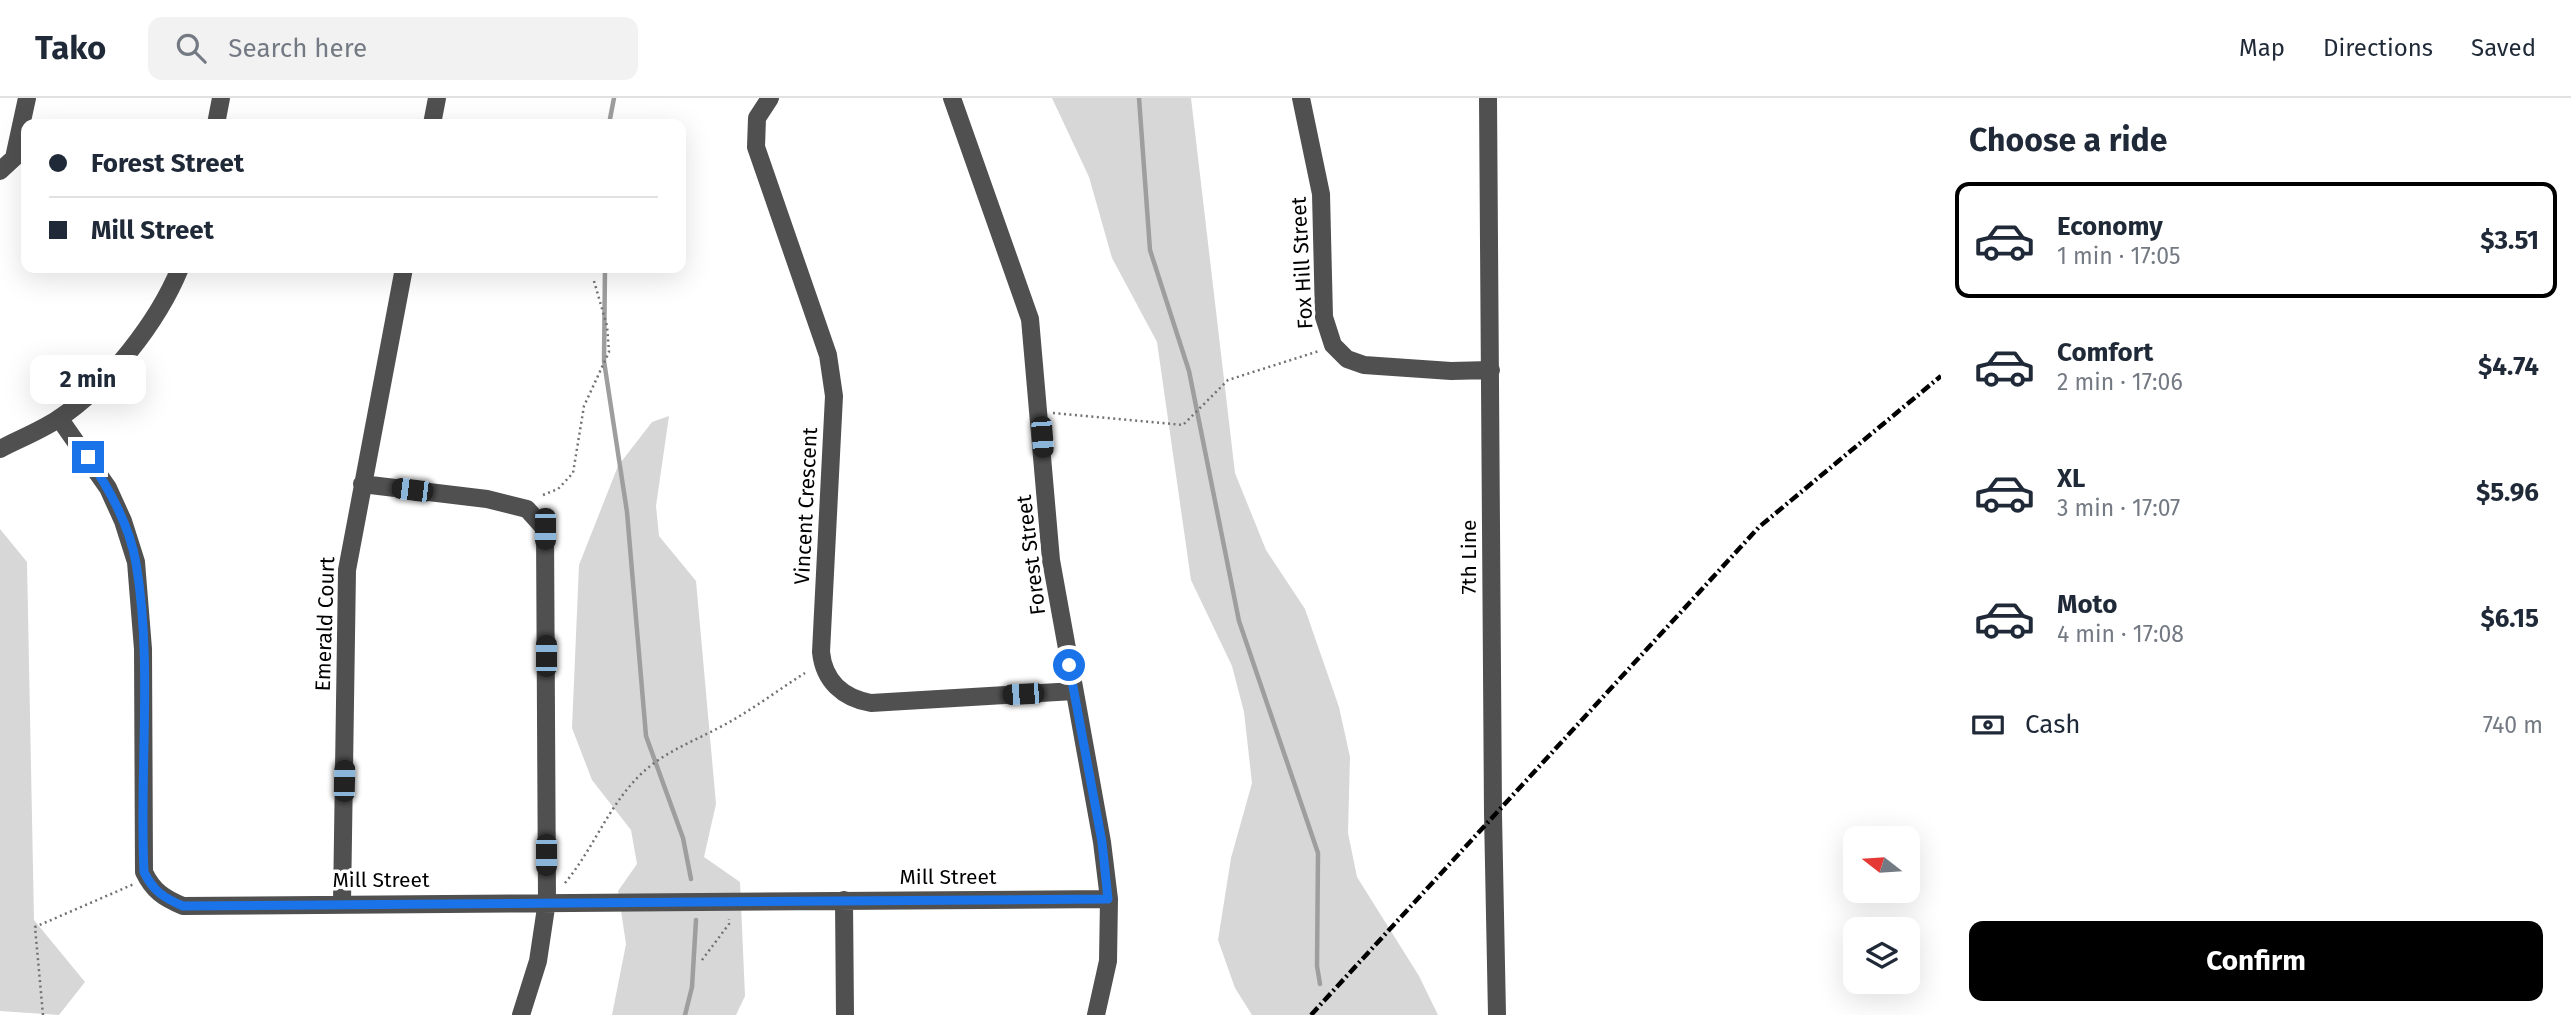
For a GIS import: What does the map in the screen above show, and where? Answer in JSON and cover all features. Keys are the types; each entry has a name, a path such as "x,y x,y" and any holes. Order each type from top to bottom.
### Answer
{"street":[{"path":"22,119 27,98"},
{"path":"217,119 221,98"},
{"path":"433,119 437,98"},
{"name":"Vincent Crescent","path":"770,98 757,118 756,147 828,355 834,396 821,652 828,677 846,695 871,703 1074,691"},
{"name":"Forest Street","path":"952,98 1030,319 1051,560 1102,842 1108,899 1108,961 1096,1015"},
{"name":"Fox Hill Street","path":"1301,98 1321,194 1324,317 1333,345 1347,359 1364,365 1451,371 1491,370"},
{"name":"7th Line","path":"1488,98 1492,800 1497,1015"},
{"path":"0,171 14,158 21,126"},
{"path":"0,449 59,418 133,346 163,305 178,273"},
{"name":"Emerald Court","path":"342,903 346,570 403,273"},
{"name":"Mill Street","path":"59,418 108,488 124,521 136,562 143,649 144,862 150,886 165,898 183,906 547,901 1108,899"},
{"path":"362,484 487,499 527,509 545,529 547,901 538,961 521,1015"},
{"path":"844,900 845,1015"}],"path":[{"path":"543,495 558,489 573,473 584,406 608,352 607,326 594,281"},
{"path":"1040,412 1183,425 1228,380 1320,351"},
{"path":"565,883 585,859 606,816 641,774 671,751 724,725 805,673"},
{"path":"43,1015 35,927 136,883"},
{"path":"702,960 729,924 730,902"}],"shaded area":[{"path":"1052,98 1191,98 1235,473 1266,550 1305,609 1339,707 1350,757 1348,833 1357,877 1419,976 1438,1015 1252,1015 1235,988 1218,940 1231,858 1252,783 1244,712 1232,666 1191,580 1157,342 1112,258 1089,177"},
{"path":"669,416 656,506 659,536 696,581 716,804 704,857 740,882 745,996 736,1015 612,1015 626,944 618,891 637,864 631,830 592,780 572,728 579,565 618,466 652,422"},
{"path":"0,529 27,562 34,920 85,982 59,1015 0,1011"}],"waterway":[{"path":"610,119 614,98"},
{"path":"1139,98 1150,250 1189,371 1239,621 1318,853 1317,966 1320,984"},
{"path":"605,273 604,361 627,512 646,736 683,838 691,879"},
{"path":"685,1015 692,987 696,920"}],"railway":[{"path":"1311,1015 1759,527 1941,376"}],"route":[{"path":"88,457 108,488 124,521 136,562 143,649 144,872 150,886 165,898 183,906 547,901 1108,899 1102,842 1069,665"}]}
